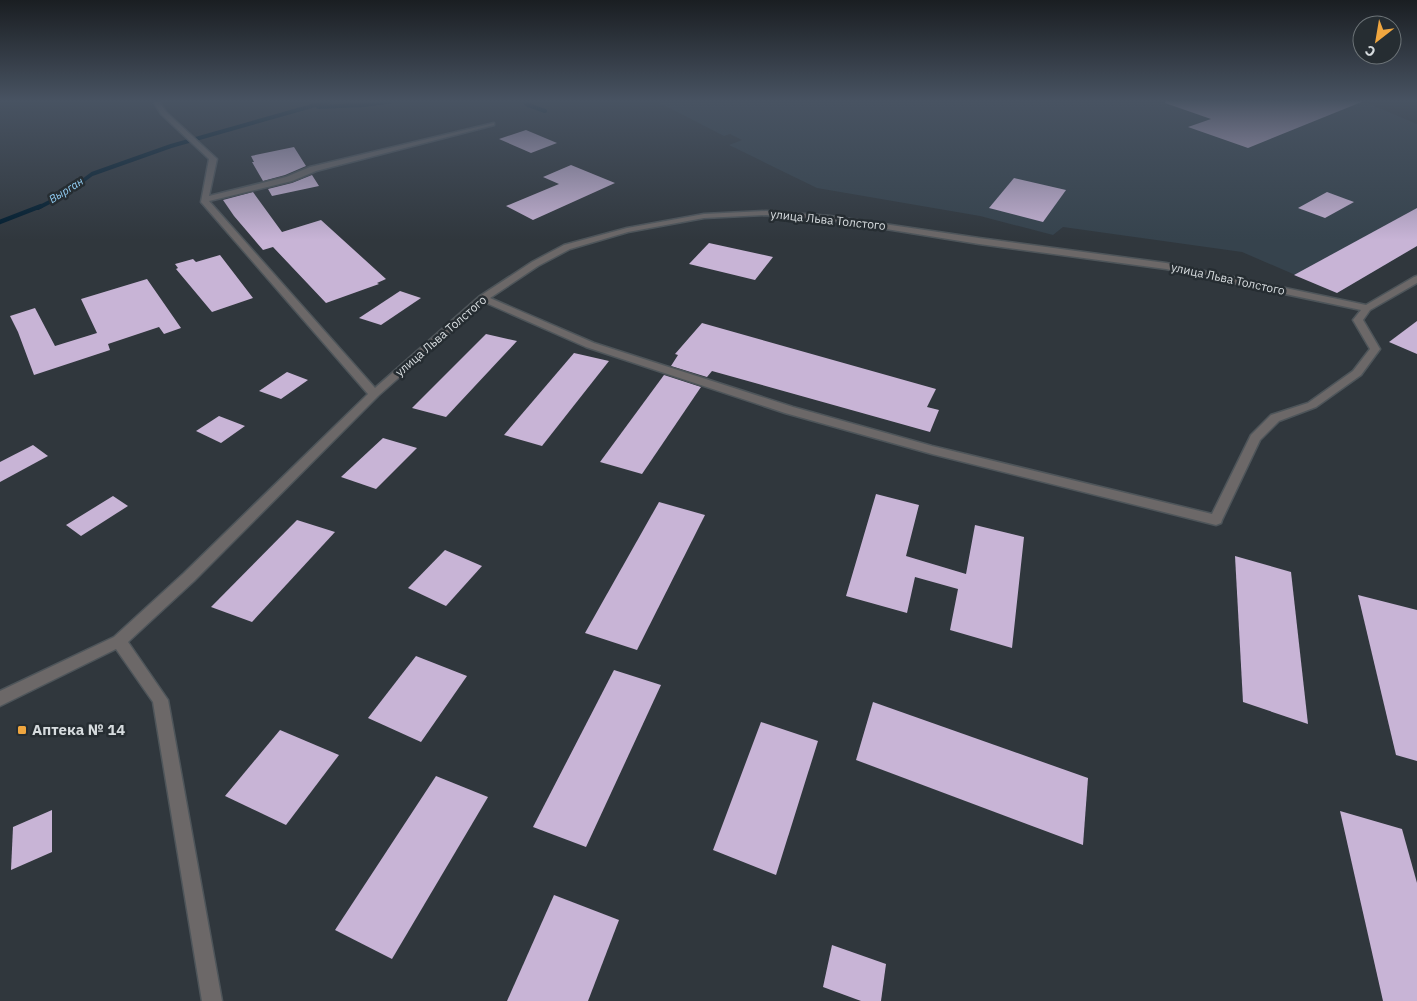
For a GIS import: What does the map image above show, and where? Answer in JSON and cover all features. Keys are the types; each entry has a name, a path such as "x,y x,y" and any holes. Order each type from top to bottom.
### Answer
{"street":[{"path":"199,147 213,159 204,200"},
{"path":"204,200 289,179 313,169 402,147"},
{"path":"204,200 374,394"},
{"name":"улица Льва Толстого","path":"0,699 119,641 189,577 374,394 483,298 535,264 567,247 627,230 704,216 766,213 830,218 979,241 1166,266 1366,308"},
{"path":"483,298 590,345 788,410 932,450 1216,520 1255,438 1275,418 1312,405 1357,373 1375,349 1358,320 1366,308 1417,279"},
{"path":"119,641 160,700 212,1001"}],"shaded area":[{"path":"733,147 1417,147 1417,246 1337,293 1242,252 1063,227 1053,235 980,216 817,188"}],"building":[{"path":"294,147 306,166 285,175 263,181 252,162 254,162 251,156"},
{"path":"517,147 547,147 531,153"},
{"path":"571,165 615,183 533,220 506,206 559,184 543,177"},
{"path":"312,175 319,186 272,196 268,189 292,183"},
{"path":"1014,178 1066,190 1043,222 989,208"},
{"path":"253,192 282,232 321,220 386,279 377,283 379,284 326,303 273,247 263,250 223,200"},
{"path":"1327,192 1354,202 1325,218 1298,208"},
{"path":"1417,208 1417,246 1337,293 1294,275"},
{"path":"709,243 773,257 755,280 689,264"},
{"path":"220,255 253,298 212,312 176,269 178,268 175,264 193,259 196,262"},
{"path":"147,279 181,328 164,334 159,327 108,344 110,350 34,375 10,316 35,308 55,346 97,333 81,299"},
{"path":"400,291 421,298 381,325 359,318"},
{"path":"1417,321 1417,354 1389,342"},
{"path":"702,323 936,389 927,407 939,410 930,432 712,371 707,377 671,366 678,355 675,354"},
{"path":"486,334 517,341 446,417 412,408"},
{"path":"574,353 609,361 542,446 504,435"},
{"path":"287,372 308,380 281,399 259,391"},
{"path":"664,375 701,387 642,474 600,462"},
{"path":"219,416 245,426 221,443 196,431"},
{"path":"383,438 417,448 376,489 341,477"},
{"path":"33,445 48,456 0,482 0,462"},
{"path":"876,494 919,505 906,556 966,574 975,525 1024,537 1012,648 950,630 958,589 915,577 907,613 846,596"},
{"path":"113,496 128,506 81,536 66,525"},
{"path":"659,502 705,515 637,650 585,633"},
{"path":"297,520 335,532 252,622 211,607"},
{"path":"445,550 482,566 446,606 408,588"},
{"path":"1235,556 1291,572 1308,724 1243,702"},
{"path":"1358,595 1417,610 1417,761 1396,755"},
{"path":"416,656 467,676 421,742 368,718"},
{"path":"614,670 661,685 586,847 533,827"},
{"path":"873,702 1088,778 1083,845 856,760"},
{"path":"761,722 818,741 776,875 713,850"},
{"path":"280,730 339,755 286,825 225,796"},
{"path":"436,776 488,797 392,959 335,930"},
{"path":"52,810 52,852 11,870 13,827"},
{"path":"1340,811 1402,829 1417,883 1417,1001 1383,1001"},
{"path":"554,895 619,920 588,1001 507,1001"},
{"path":"832,945 886,964 881,1001 861,1001 823,987"}],"waterway":[{"name":"Вырган","path":"38,208 65,194 92,174 169,147"},
{"name":"Вырган","path":"0,222 41,206"}],"place":[{"name":"Аптека № 14","path":"22,730"}]}
